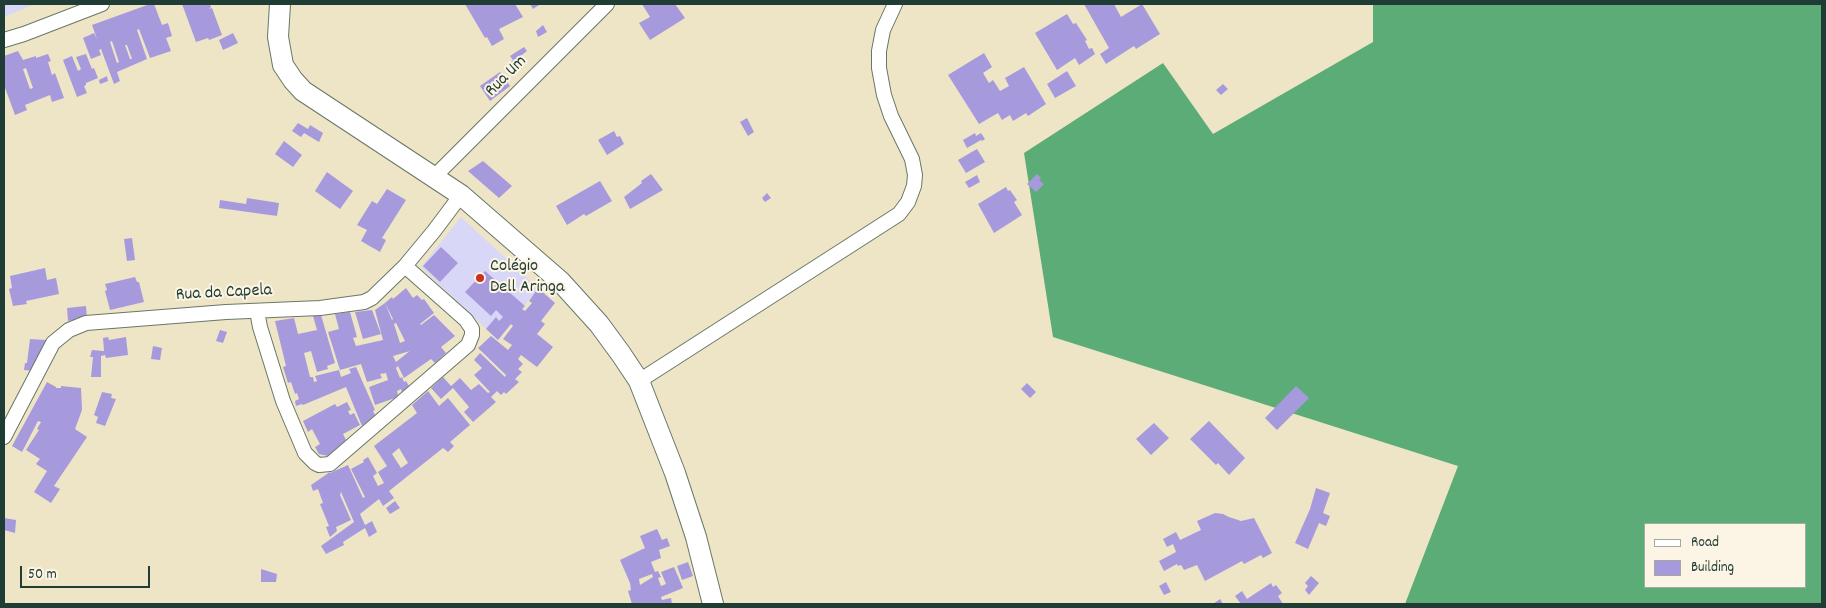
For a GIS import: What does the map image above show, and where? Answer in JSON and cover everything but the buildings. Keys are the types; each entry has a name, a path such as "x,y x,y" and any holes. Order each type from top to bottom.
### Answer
{"main road":[{"path":"280,4 278,37 283,65 303,91 460,196 560,281 599,324 639,381 676,472 696,537 713,604"}],"street":[{"path":"4,40 102,4"},
{"name":"Rua Um","path":"434,177 606,4"},
{"path":"639,381 898,214 908,202 914,186 915,175 912,159 891,116 879,68 882,30 895,4"},
{"name":"Rua da Capela","path":"4,437 53,343 69,330 86,323 320,308 364,302 372,298 405,266 460,196"},
{"path":"257,311 260,327 283,401 305,452 319,465 330,464 468,345 472,335 472,329 466,320 405,266"}],"shaded area":[{"path":"4,4 35,4 4,17"},
{"name":"Colégio Dell Aringa","path":"461,217 538,288 498,340 421,267"}],"green space":[{"path":"1373,4 1822,4 1822,604 1405,604 1458,466 1053,337 1024,153 1163,63 1213,134 1373,42"}],"place":[{"name":"Colégio Dell Aringa","path":"480,278"}]}
